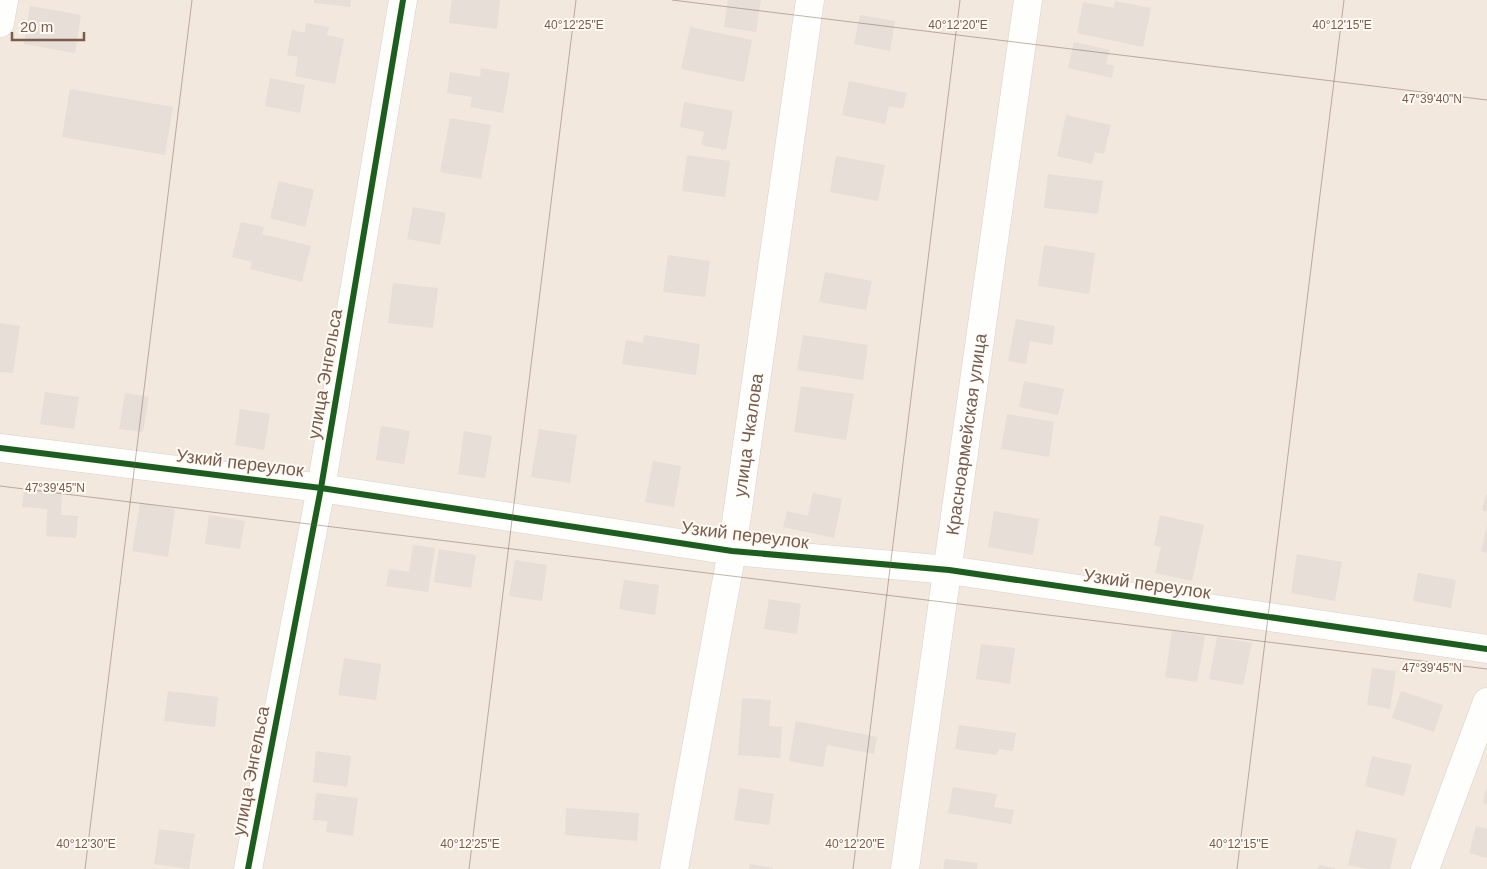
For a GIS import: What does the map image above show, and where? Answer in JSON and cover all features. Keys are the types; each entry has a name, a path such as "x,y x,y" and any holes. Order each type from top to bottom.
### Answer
{"street":[{"path":"0,23 4,0"},
{"name":"улица Энгельса","path":"248,869 321,488 403,0"},
{"name":"улица Чкалова","path":"674,869 732,551 810,0"},
{"name":"Красноармейская улица","path":"905,869 949,570 1028,0"},
{"name":"Узкий переулок","path":"0,448 321,488 732,551 949,570 1487,649"},
{"path":"1424,869 1487,702"}],"shaded area":[{"path":"0,0 1487,0 1487,869 0,869"}],"building":[{"path":"314,0 351,0 350,7 314,3"},
{"path":"452,0 500,0 497,29 449,23"},
{"path":"728,0 761,0 756,32 724,27"},
{"path":"1115,1 1151,8 1143,47 1077,33 1083,2 1114,8"},
{"path":"30,6 81,15 75,53 24,44"},
{"path":"860,15 895,21 890,51 854,44"},
{"path":"306,23 329,27 327,35 344,39 335,84 295,76 298,57 287,55 292,30 305,33"},
{"path":"690,27 752,40 744,82 681,69"},
{"path":"1074,42 1110,50 1106,64 1114,66 1112,78 1068,68"},
{"path":"481,68 510,73 503,113 470,107 472,97 447,93 450,72 480,77"},
{"path":"270,78 305,85 300,113 265,106"},
{"path":"849,81 907,93 903,109 889,106 885,124 842,115"},
{"path":"70,89 173,107 165,155 62,137"},
{"path":"684,102 733,111 726,150 701,145 704,132 680,127"},
{"path":"1066,115 1111,125 1104,154 1095,152 1092,164 1057,156"},
{"path":"450,118 491,125 481,179 440,172"},
{"path":"687,155 730,161 725,197 682,191"},
{"path":"836,156 885,165 878,201 830,192"},
{"path":"1048,174 1103,181 1098,214 1044,208"},
{"path":"279,181 314,190 305,227 270,218"},
{"path":"413,207 446,213 440,245 407,239"},
{"path":"241,222 264,227 262,234 311,246 302,282 250,269 252,262 232,257"},
{"path":"1044,245 1095,253 1089,294 1038,286"},
{"path":"668,255 710,261 705,297 663,292"},
{"path":"825,272 872,281 866,310 819,302"},
{"path":"393,283 438,288 433,328 388,323"},
{"path":"1016,319 1055,326 1052,345 1030,341 1026,364 1008,361"},
{"path":"0,323 20,326 13,373 0,372"},
{"path":"644,335 700,344 696,375 622,364 626,340 643,343"},
{"path":"803,335 868,345 863,380 797,370"},
{"path":"1024,381 1064,389 1058,415 1019,407"},
{"path":"801,386 854,394 846,440 794,432"},
{"path":"45,392 79,397 74,429 40,424"},
{"path":"125,393 149,397 143,432 119,429"},
{"path":"240,409 270,414 264,450 235,445"},
{"path":"1007,414 1054,422 1049,457 1001,449"},
{"path":"381,426 410,431 404,464 376,460"},
{"path":"539,429 577,435 570,483 531,477"},
{"path":"464,431 492,436 485,478 458,474"},
{"path":"653,461 681,466 674,507 645,502"},
{"path":"24,489 62,491 61,515 78,516 76,538 46,536 47,509 22,507"},
{"path":"813,493 842,499 834,538 783,527 787,511 808,516"},
{"path":"1487,495 1487,512 1482,510"},
{"path":"140,503 175,509 168,557 132,551"},
{"path":"994,511 1039,519 1033,555 988,547"},
{"path":"209,515 245,521 240,549 205,544"},
{"path":"1160,515 1204,525 1192,581 1155,573 1161,547 1154,545"},
{"path":"1487,526 1487,553 1481,551"},
{"path":"413,545 435,548 428,592 386,586 389,569 409,572"},
{"path":"439,549 476,555 471,588 434,582"},
{"path":"1297,554 1342,562 1335,601 1291,593"},
{"path":"515,560 547,565 542,601 509,596"},
{"path":"1418,573 1456,580 1451,608 1413,601"},
{"path":"624,580 659,585 655,615 619,609"},
{"path":"769,599 801,604 797,634 764,629"},
{"path":"1172,631 1205,636 1197,682 1165,677"},
{"path":"1217,637 1252,643 1243,685 1209,679"},
{"path":"981,644 1015,648 1010,684 976,679"},
{"path":"344,658 381,664 376,700 338,695"},
{"path":"1372,668 1396,671 1390,709 1367,705"},
{"path":"168,691 218,697 215,727 164,721"},
{"path":"1401,691 1443,705 1434,732 1392,718"},
{"path":"742,698 771,700 769,726 782,727 780,758 738,755"},
{"path":"796,721 877,737 874,754 827,745 823,767 789,761"},
{"path":"959,725 1016,733 1013,751 999,749 996,755 955,749"},
{"path":"316,751 351,756 347,787 313,782"},
{"path":"1372,756 1412,765 1404,796 1365,786"},
{"path":"953,787 997,794 994,807 1014,810 1011,824 948,813"},
{"path":"739,788 774,794 769,825 734,820"},
{"path":"1487,789 1487,804 1483,803"},
{"path":"316,793 358,798 353,836 326,832 327,821 313,820"},
{"path":"566,808 639,813 637,841 565,835"},
{"path":"1476,826 1487,829 1487,858 1469,853"},
{"path":"159,829 195,834 189,869 154,864"},
{"path":"1356,830 1397,839 1390,869 1369,869 1348,865"},
{"path":"945,859 978,863 977,869 943,869"},
{"path":"750,864 773,868 773,869 749,869"},
{"path":"1319,865 1335,868 1335,869 1318,869"}],"cycle path":[{"path":"248,869 321,488 403,0"},
{"path":"0,448 321,488 732,551 949,570 1487,649"}]}
